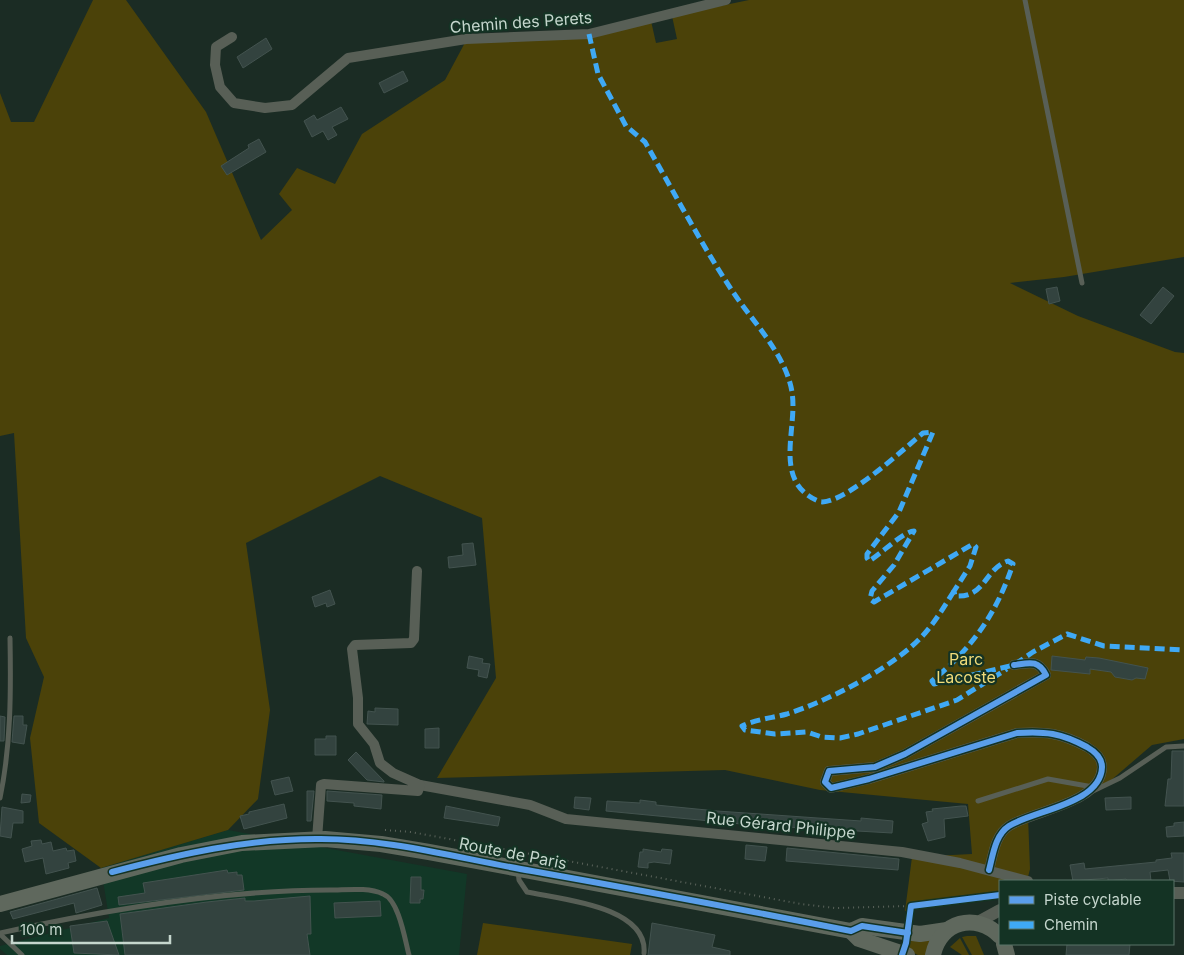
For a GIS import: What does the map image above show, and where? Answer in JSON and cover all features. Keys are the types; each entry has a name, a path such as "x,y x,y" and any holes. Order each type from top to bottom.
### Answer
{"main road":[{"name":"Route de Paris","path":"0,904 213,847 263,841 317,839 381,844 851,931 859,939 907,955"},
{"name":"Route de Paris","path":"851,931 862,926 920,934 947,930 959,923 978,922"},
{"path":"978,922 988,926 999,939"},
{"path":"933,955 935,946 947,930"}],"street":[{"name":"Chemin des Perets","path":"232,37 216,47 215,65 220,87 234,103 265,108 292,105 348,58 466,39 589,34 726,0"},
{"path":"317,839 321,785 418,791 420,785 393,774 380,763 374,744 358,724 358,698 352,649 355,645 411,643 414,639 417,571"},
{"path":"990,870 998,837 1009,826 1083,796 1093,787 1102,771 1102,762 1094,751 1069,737 1042,731 1017,733 869,780 831,788 826,786 825,782 829,771 875,767 905,754 1046,675 1041,665 1035,662 1014,666"},
{"name":"Rue Gérard Philippe","path":"420,785 530,806 566,819 902,852 990,870 1025,880"},
{"path":"978,922 999,911"}],"lane":[{"path":"1025,0 1082,283"},
{"path":"0,798 4,777 11,702 10,638"},
{"path":"1083,796 1120,778 1166,747 1184,746"},
{"path":"978,801 1048,779 1093,787"},
{"path":"518,868 519,880 527,892 590,905 624,919 641,935 644,953"},
{"path":"0,934 69,918 216,898 309,890 361,890 384,894 390,899 399,914 409,955"},
{"path":"0,934 22,955"}],"path":[{"path":"376,830 411,832 801,904 835,908 911,906"}],"shaded area":[{"path":"228,830 467,874 459,955 7,955 0,949 0,946 109,918 101,868"}],"green space":[{"name":"Parc Lacoste","path":"93,0 126,0 206,112 261,240 292,210 279,194 297,168 335,184 362,134 445,80 468,37 588,33 651,21 656,43 677,39 672,16 749,0 1184,0 1184,257 1064,277 1010,283 1078,316 1175,352 1184,353 1184,739 1152,745 1109,782 1028,816 1030,869 1027,880 999,880 999,899 905,911 912,857 972,854 968,804 820,790 725,770 437,778 496,678 482,518 380,476 246,543 270,710 258,799 228,830 101,868 39,823 30,738 44,677 26,638 14,433 0,436 0,93 11,122 34,122"},
{"path":"483,923 632,944 630,955 477,955"},
{"path":"976,936 984,955 972,955 962,937"},
{"path":"931,937 926,955 918,955 907,950 910,938"},
{"path":"960,938 969,955 962,955 950,947"}],"building":[{"path":"266,38 272,49 243,68 237,57"},
{"path":"403,71 408,81 384,93 379,83"},
{"path":"341,107 348,119 332,127 337,135 328,140 323,131 312,137 304,121 314,115 317,120"},
{"path":"259,139 266,152 227,175 221,166 249,148 248,145"},
{"path":"1057,287 1060,301 1049,304 1046,289"},
{"path":"1163,287 1174,296 1151,324 1140,315"},
{"path":"473,543 476,565 449,568 448,557 463,555 462,544"},
{"path":"330,590 335,604 327,607 326,603 315,607 312,597"},
{"path":"469,656 483,659 482,663 490,664 487,678 478,676 479,670 467,668"},
{"path":"1052,656 1085,660 1086,657 1099,658 1148,668 1145,679 1136,678 1132,680 1115,677 1111,672 1090,669 1090,674 1051,670"},
{"path":"375,708 398,709 398,725 367,724 368,711 375,712"},
{"path":"0,716 5,717 4,741 0,741"},
{"path":"14,716 23,716 23,725 27,725 24,744 12,742"},
{"path":"439,728 439,748 425,748 425,729"},
{"path":"326,736 336,736 336,755 315,755 315,739 326,739"},
{"path":"1172,751 1184,751 1184,806 1165,806 1168,779 1171,779"},
{"path":"356,752 384,782 367,780 348,760"},
{"path":"289,777 293,791 275,795 271,781"},
{"path":"307,791 314,791 311,821 307,821"},
{"path":"327,791 382,795 381,809 354,806 354,803 327,801"},
{"path":"22,794 31,795 30,802 21,803"},
{"path":"575,797 591,798 589,810 574,808"},
{"path":"1131,797 1131,809 1106,810 1105,798"},
{"path":"640,800 656,802 656,805 717,811 861,821 861,818 893,821 892,833 752,825 606,811 607,801 640,803"},
{"path":"284,804 287,818 244,829 240,816"},
{"path":"446,806 500,817 498,826 444,818"},
{"path":"966,806 968,816 944,819 945,837 928,841 922,824 928,822 926,812 933,811 932,809"},
{"path":"2,807 23,811 23,823 13,823 11,838 0,836"},
{"path":"1184,822 1184,836 1167,837 1166,827 1174,826 1174,823"},
{"path":"41,840 42,844 51,842 53,851 66,848 67,851 74,850 76,861 68,863 69,868 46,874 43,858 25,862 22,849 32,846 31,841"},
{"path":"746,845 767,847 765,861 745,859"},
{"path":"787,848 899,859 898,870 786,861"},
{"path":"643,849 661,852 662,849 672,850 670,864 654,862 648,863 648,868 638,867 640,852 643,852"},
{"path":"1171,853 1184,853 1184,882 1170,880 1168,870 1150,872 1151,880 1108,880 1108,878 1073,880 1070,865 1084,863 1085,869 1156,862 1156,860 1172,858"},
{"path":"227,870 228,873 237,872 237,875 242,875 244,890 119,905 118,897 145,893 143,883"},
{"path":"411,877 421,877 421,890 424,890 423,899 420,899 420,903 410,903"},
{"path":"97,888 102,905 76,913 74,903 13,919 10,912"},
{"path":"310,896 311,934 307,934 310,955 125,955 120,914 245,898 245,901 254,901"},
{"path":"380,901 381,916 335,918 334,903"},
{"path":"107,921 119,955 74,953 70,926"},
{"path":"652,923 715,935 712,947 730,951 730,955 648,955"},
{"path":"1067,945 1130,945 1129,955 1066,955"}],"marked path":[{"path":"589,34 598,74 626,126 645,142 721,274 768,339 783,365 789,378 792,392 791,467 795,481 804,492 818,501 828,501 840,496 872,476 923,433 933,432 899,512 867,554 869,561 904,535 914,531 894,565 872,591 870,599 874,602 973,544 976,547 970,566 954,591 955,596 965,595 979,588 1000,565 1008,561 1013,564 999,599 981,629 959,656 932,681 934,684 1014,665 1033,652 1067,634 1104,646 1184,650"},
{"path":"954,591 924,634 885,667 819,702 787,714 742,726 745,730 775,734 807,732 822,737 840,738 858,734 957,700 1007,669"}],"cycle path":[{"path":"989,870 998,840 1009,826 1079,798 1091,790 1099,780 1102,767 1101,760 1095,752 1078,742 1053,734 1036,732 1017,733 869,779 831,788 825,782 829,771 875,767 905,754 1046,675 1040,666 1033,663 1014,665"},
{"path":"112,872 213,849 264,842 316,839 370,842 424,850 851,931 862,926 908,933"},
{"path":"902,955 906,943 911,906 999,895"}]}
